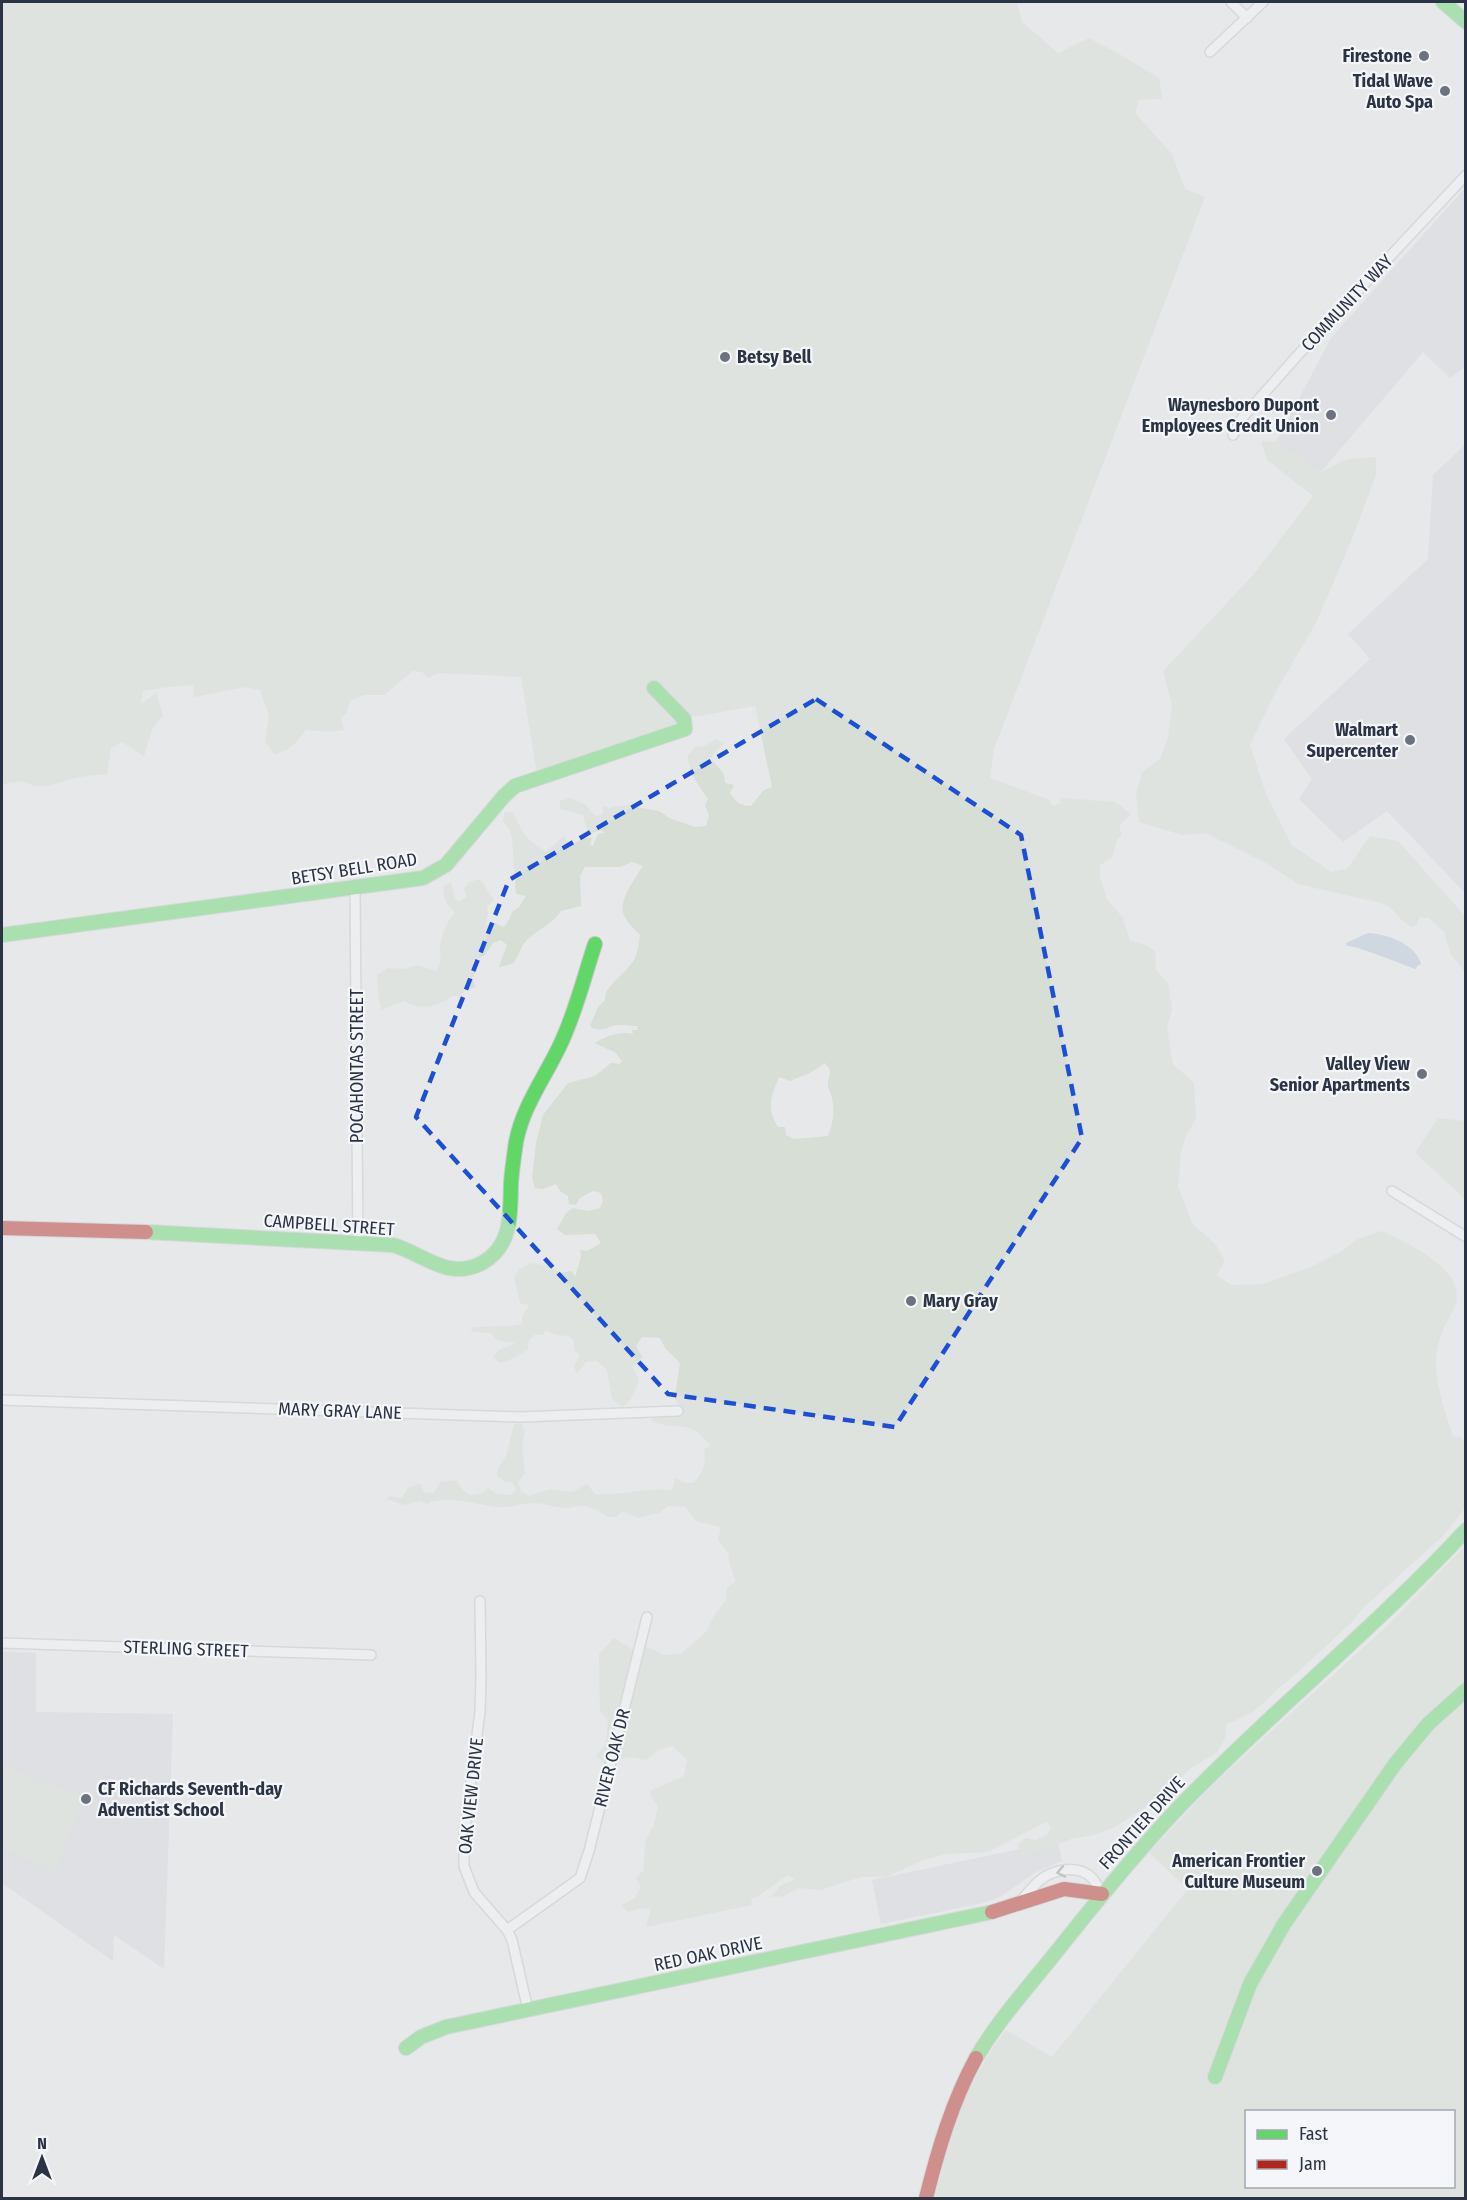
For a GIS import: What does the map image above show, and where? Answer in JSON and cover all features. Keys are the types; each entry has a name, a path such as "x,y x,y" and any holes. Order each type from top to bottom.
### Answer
{"street":[{"path":"1231,2 1246,18"},
{"path":"1210,52 1263,2"},
{"path":"1443,2 1466,22"},
{"name":"COMMUNITY WAY","path":"1233,435 1243,417 1282,373 1466,175"},
{"name":"BETSY BELL ROAD","path":"2,935 418,879 446,866 514,786 681,732 685,728 684,719 654,688"},
{"name":"POCAHONTAS STREET","path":"355,888 358,1244"},
{"name":"CAMPBELL STREET","path":"2,1228 123,1231 401,1247 432,1265 455,1270 481,1263 499,1249 508,1235 511,1170 520,1126 532,1097 560,1044 595,944"},
{"path":"1392,1191 1466,1237"},
{"name":"MARY GRAY LANE","path":"2,1400 520,1417 678,1411"},
{"name":"FRONTIER DRIVE","path":"926,2199 948,2118 962,2085 981,2050 997,2026 1102,1894 1137,1852 1195,1790 1386,1612 1466,1530"},
{"name":"OAK VIEW DRIVE","path":"480,1601 480,1712 464,1835 464,1866 474,1892 507,1930 516,1952 528,2010"},
{"name":"RIVER OAK DR","path":"507,1930 580,1878 589,1851 646,1617"},
{"name":"STERLING STREET","path":"2,1643 371,1655"},
{"path":"1215,2077 1255,1972 1274,1941 1387,1775 1427,1725 1466,1690"},
{"name":"RED OAK DRIVE","path":"406,2048 421,2037 446,2027 998,1911 1064,1889 1102,1894"}],"highlighted area":[{"path":"816,699 1021,835 1082,1138 895,1427 668,1394 416,1117 509,880"}],"shaded area":[{"path":"2,2 1017,2 1022,22 1058,53 1089,38 1159,78 1162,99 1139,100 1135,113 1172,154 1185,189 1205,197 994,749 990,778 1050,800 1052,806 1060,803 1061,798 1115,802 1131,814 1119,826 1122,836 1118,838 1112,858 1100,865 1100,877 1107,899 1123,918 1130,941 1146,945 1155,952 1156,970 1168,983 1172,1009 1167,1028 1173,1064 1194,1083 1196,1119 1186,1136 1181,1151 1178,1186 1192,1223 1216,1245 1225,1261 1217,1275 1231,1285 1263,1284 1313,1266 1340,1252 1358,1239 1382,1231 1431,1258 1451,1279 1456,1290 1456,1303 1439,1342 1436,1371 1453,1436 1461,1437 1465,1443 1466,1507 1443,1536 1363,1608 1351,1623 1263,1704 1227,1724 1225,1738 1217,1753 1192,1767 1164,1794 1115,1827 1094,1835 1071,1839 1040,1852 1023,1855 1017,1846 1025,1838 1036,1840 1049,1833 1051,1827 1046,1822 988,1852 945,1854 924,1860 886,1877 861,1877 821,1890 799,1888 784,1896 771,1897 781,1885 795,1880 788,1875 751,1899 752,1905 646,1927 651,1909 642,1908 627,1912 622,1905 635,1898 641,1887 636,1878 643,1871 646,1839 654,1825 658,1806 651,1797 650,1791 684,1776 687,1760 672,1746 659,1750 646,1760 629,1757 606,1764 596,1756 606,1744 608,1720 600,1711 599,1654 614,1638 632,1649 648,1647 664,1655 681,1654 707,1631 715,1614 726,1600 727,1588 736,1581 728,1553 718,1540 721,1527 697,1522 685,1507 668,1506 659,1513 637,1518 622,1511 616,1517 607,1517 585,1506 564,1508 532,1503 499,1507 451,1500 434,1501 427,1504 420,1501 404,1505 387,1499 390,1496 402,1498 408,1488 420,1483 424,1492 434,1493 440,1482 457,1480 463,1490 470,1494 479,1494 489,1488 496,1494 511,1495 516,1490 512,1482 506,1482 497,1476 498,1468 506,1456 514,1424 521,1423 525,1431 522,1449 525,1473 518,1482 521,1491 529,1496 550,1489 572,1492 587,1484 595,1494 672,1490 676,1478 685,1483 694,1483 704,1467 704,1449 710,1446 703,1437 690,1428 651,1421 653,1416 681,1411 675,1398 680,1363 665,1348 660,1338 642,1337 636,1346 642,1357 633,1367 639,1381 631,1399 623,1407 612,1399 607,1370 597,1361 586,1362 577,1374 574,1366 580,1355 574,1350 574,1341 568,1336 546,1331 542,1335 534,1335 529,1340 528,1349 500,1363 493,1357 499,1350 515,1343 497,1340 491,1333 471,1332 472,1328 522,1324 522,1317 529,1305 520,1303 514,1278 520,1269 532,1263 549,1266 560,1273 572,1271 575,1277 581,1257 580,1250 587,1251 601,1243 595,1234 565,1235 557,1229 566,1213 573,1208 588,1211 600,1208 603,1201 601,1193 593,1191 580,1198 576,1205 569,1204 568,1196 560,1191 556,1184 543,1189 535,1188 532,1178 536,1143 543,1115 568,1083 595,1076 611,1063 620,1064 622,1061 616,1053 595,1043 614,1035 633,1034 632,1030 638,1030 637,1026 625,1025 600,1029 590,1026 608,990 632,963 636,955 640,935 624,915 623,903 643,866 632,862 620,867 585,867 580,876 581,906 561,911 554,920 525,942 517,958 511,964 499,967 507,945 501,940 493,943 485,955 472,961 477,970 472,978 476,987 466,990 460,996 452,996 441,1003 422,1007 404,1001 382,1010 377,976 387,968 404,969 418,965 436,971 440,962 443,933 455,912 447,904 444,893 444,886 451,882 455,899 459,901 467,897 464,888 469,882 480,879 494,900 487,907 485,926 495,923 504,927 512,912 519,907 526,896 516,894 512,839 503,821 505,812 512,812 529,839 546,851 564,836 573,844 585,838 592,838 590,845 593,846 598,834 604,833 602,830 591,833 587,831 583,815 560,809 560,801 571,798 586,805 597,816 603,814 603,806 609,808 624,805 659,811 669,818 695,827 706,826 709,815 705,806 708,799 692,773 688,755 695,747 704,746 715,739 724,743 710,758 724,774 725,783 734,785 730,793 734,799 741,804 751,806 764,790 772,787 755,706 700,716 684,716 677,726 537,774 521,677 438,673 428,678 422,672 413,671 384,695 364,695 350,701 347,712 341,718 344,730 330,732 306,730 288,749 274,754 265,741 269,716 260,690 246,687 194,697 193,685 168,687 143,691 141,704 156,693 163,715 152,730 144,756 122,742 111,748 107,774 46,786 34,786 23,781 2,784","holes":["825,1063 830,1071 828,1087 832,1098 833,1113 828,1136 794,1139 786,1135 785,1127 778,1127 774,1120 771,1108 779,1077 790,1081 810,1073"]},
{"path":"1465,188 1465,367 1450,378 1423,352 1321,472 1276,442 1331,338"},
{"path":"1261,441 1276,442 1321,472 1347,459 1376,457 1376,475 1350,544 1316,623 1275,693 1250,745 1267,797 1292,845 1331,872 1347,869 1370,836 1398,841 1465,916 1465,972 1451,955 1444,932 1429,918 1420,917 1416,926 1412,927 1385,904 1298,884 1264,862 1205,833 1182,835 1139,822 1136,794 1142,772 1160,759 1168,738 1172,705 1163,671 1254,574 1313,496 1267,460"},
{"path":"1465,445 1465,893 1387,811 1343,842 1299,799 1312,779 1284,739 1370,659 1348,634 1428,559 1433,475"},
{"path":"1438,1118 1465,1121 1465,1199 1415,1153"},
{"name":"American Frontier Culture Museum","path":"1465,1546 1465,2198 935,2198 947,2152 969,2090 1006,2030 1052,2057 1188,1889 1149,1853 1210,1787 1388,1625"},
{"name":"CF Richards Seventh-day Adventist School","path":"2,1652 36,1653 36,1712 173,1714 164,1969 114,1935 113,1961 2,1883"},
{"path":"2,1765 85,1798 55,1871 2,1849"},
{"path":"1058,1841 1062,1861 1036,1872 1000,1897 983,1903 881,1924 872,1880"}],"water":[{"path":"1368,933 1384,935 1400,941 1413,951 1421,964 1416,969 1347,946 1346,943"}],"traffic: fast":[{"path":"1443,2 1466,22"},
{"path":"2,935 423,878 446,865 515,786 685,729 684,719 654,688"},
{"path":"146,1232 393,1245 447,1268 470,1268 482,1263 492,1256 505,1238 510,1217 512,1173 519,1128 529,1103 566,1031 595,944"},
{"path":"976,2058 995,2028 1017,2000 1105,1891 1166,1821 1252,1735 1396,1601 1466,1530"},
{"path":"1215,2077 1250,1984 1284,1924 1395,1764 1428,1724 1466,1690"},
{"path":"406,2048 421,2037 446,2027 992,1912"}],"traffic: jam":[{"path":"2,1228 146,1232"},
{"path":"992,1912 1064,1889 1102,1894"},
{"path":"926,2198 947,2126 976,2058"}],"place":[{"name":"Firestone","path":"1424,56"},
{"name":"Tidal Wave Auto Spa","path":"1445,91"},
{"name":"Betsy Bell","path":"725,357"},
{"name":"Waynesboro Dupont Employees Credit Union","path":"1331,415"},
{"name":"Walmart Supercenter","path":"1410,740"},
{"name":"Valley View Senior Apartments","path":"1422,1074"},
{"name":"Mary Gray","path":"911,1301"},
{"name":"CF Richards Seventh-day Adventist School","path":"86,1799"},
{"name":"American Frontier Culture Museum","path":"1317,1871"}]}
